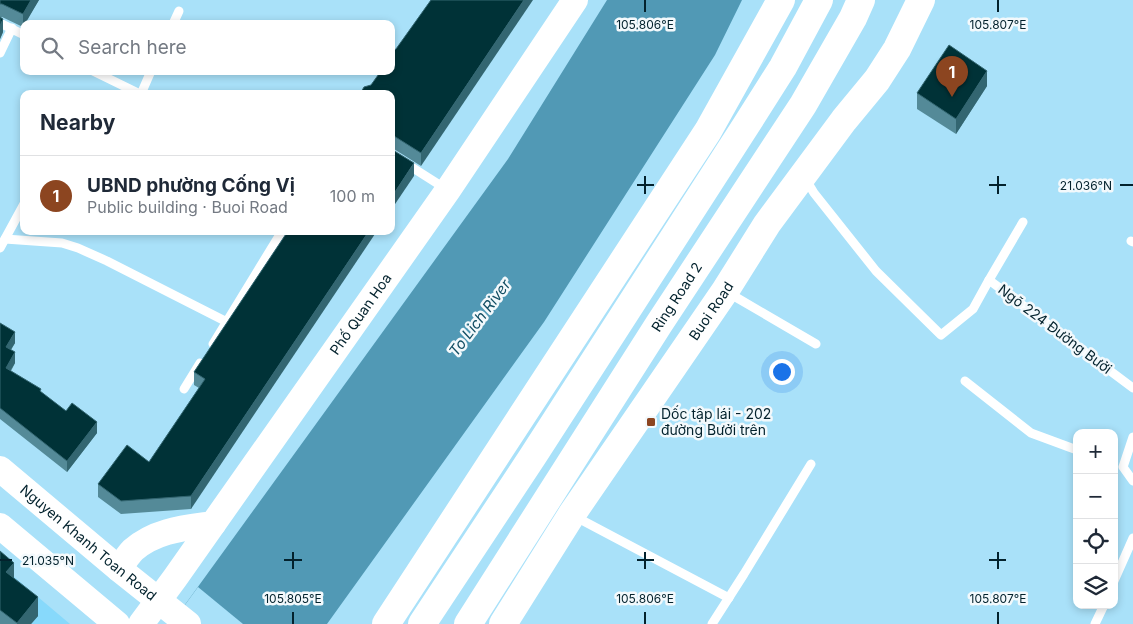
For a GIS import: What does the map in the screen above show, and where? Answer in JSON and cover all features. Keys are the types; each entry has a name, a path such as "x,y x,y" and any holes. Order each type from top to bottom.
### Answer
{"main road":[{"name":"Phố Quan Hoa","path":"141,624 175,613 213,524 448,190 575,0"},
{"path":"386,624 708,131 781,0"},
{"path":"422,624 533,456 745,127 783,66 820,0"},
{"name":"Ring Road 2","path":"468,624 654,332 803,105 861,0"},
{"name":"Buoi Road","path":"503,624 572,514 725,291 767,224 844,120 877,80 897,48 921,0"},
{"name":"Nguyen Khanh Toan Road","path":"0,469 119,569 175,613"},
{"path":"119,569 133,551 148,540 182,528 213,524"},
{"path":"0,526 117,624"}],"lane":[{"path":"175,20 178,11"},
{"path":"0,23 20,33"},
{"path":"0,53 12,28"},
{"path":"101,75 132,90"},
{"path":"142,90 149,75"},
{"path":"395,157 448,190"},
{"name":"Ngõ 224 Đường Bưởi","path":"803,175 814,193 876,271 941,335 973,309 989,280 1133,388"},
{"path":"0,248 20,211"},
{"path":"989,280 1023,222"},
{"path":"184,389 280,235"},
{"path":"5,239 62,243 78,248 227,322"},
{"path":"725,291 816,344"},
{"path":"965,381 1031,433 1073,449"},
{"path":"1124,467 1133,437"},
{"path":"712,624 811,464"},
{"path":"1118,465 1124,467 1133,481"},
{"path":"572,514 729,598"},
{"path":"1118,572 1133,538"},
{"path":"1095,624 1102,609"}],"shaded area":[{"path":"0,565 70,624 0,624"}],"water":[{"name":"To Lich River","path":"607,0 742,0 715,55 544,322 327,624 171,624 508,159"}],"pier":[{"path":"198,587 243,624 171,624"}],"building":[{"path":"0,0 31,0 23,14 0,4"},
{"path":"431,0 524,0 421,153 395,137 395,90 362,90 364,87 371,85 378,75 395,75 396,49"},
{"path":"949,45 987,71 956,119 917,93"},
{"path":"395,151 414,163 395,192"},
{"path":"285,235 366,235 191,496 121,501 98,484 127,445 149,462 205,379 194,372"},
{"path":"0,323 15,332 6,347 15,352 6,368 41,389 40,391 66,411 72,403 97,422 67,461 0,408"},
{"path":"0,551 14,563 6,572 38,597 17,623 0,610"}],"place":[{"name":"UBND phường Cống Vị","path":"952,97"},
{"name":"Dốc tập lái - 202 đường Bưởi trên","path":"651,422"}]}
